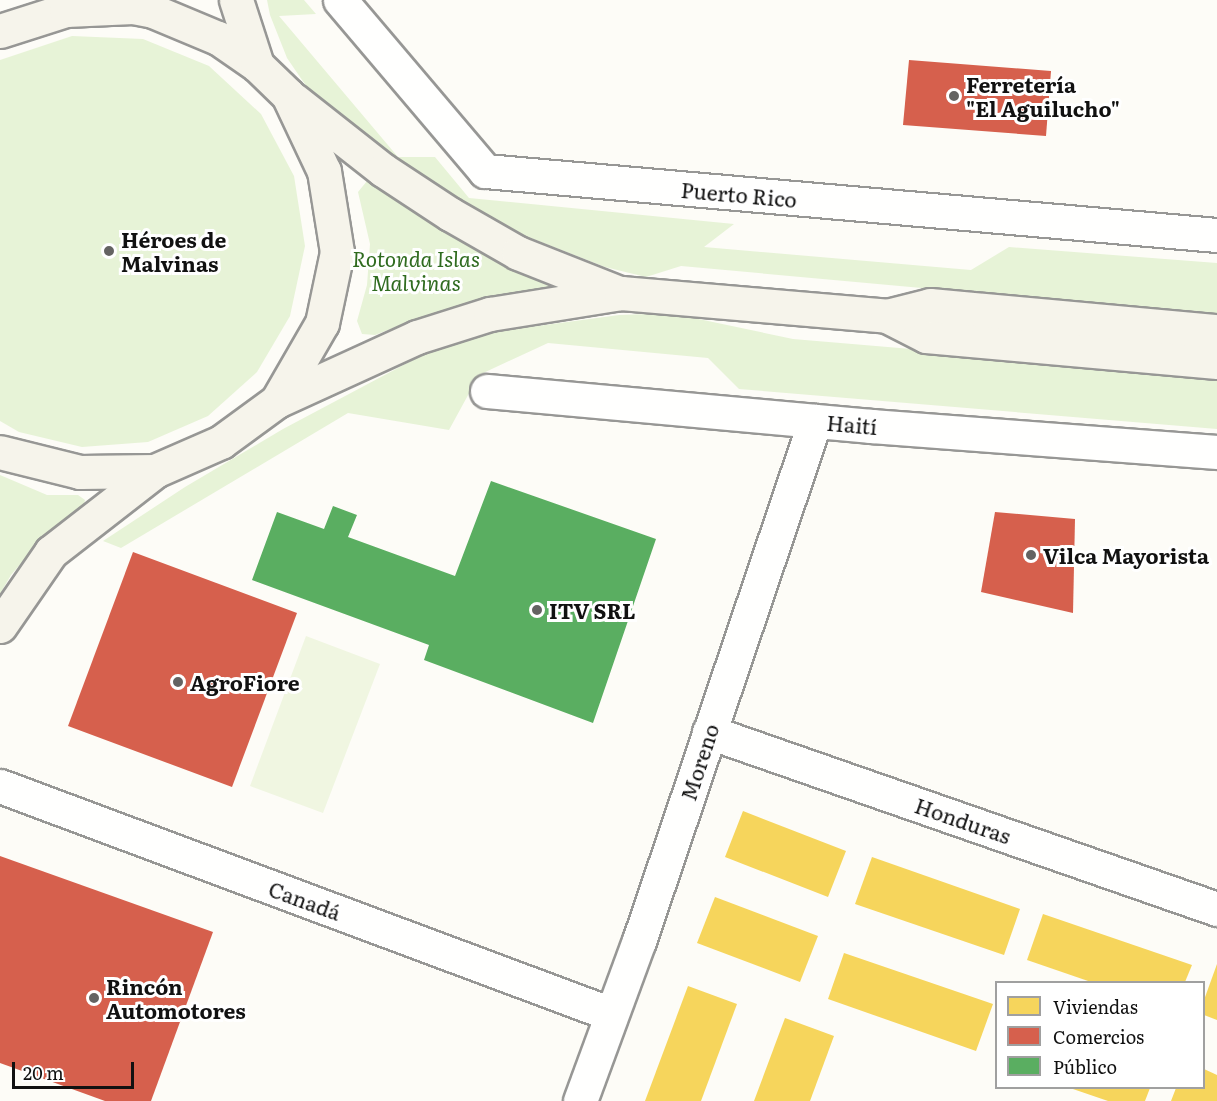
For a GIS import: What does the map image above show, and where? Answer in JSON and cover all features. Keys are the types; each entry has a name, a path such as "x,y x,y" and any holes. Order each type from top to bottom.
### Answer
{"main road":[{"path":"0,19 14,0"},
{"path":"236,0 256,65"},
{"path":"0,31 66,10 133,7 153,11 218,38 256,65 288,95 383,170 450,214 518,253 621,293"},
{"path":"277,401 322,324 338,252 324,171 288,95"},
{"path":"0,626 51,552 156,471 221,442 277,401 417,337 490,314 621,293 887,316 930,305 1217,331"},
{"path":"887,316 926,336 1217,362"},
{"path":"0,452 80,472 156,471"}],"street":[{"name":"Puerto Rico","path":"340,0 485,171 1217,235"},
{"name":"Haití","path":"488,391 815,421 1217,452"},
{"name":"Moreno","path":"580,1101 639,941 815,421"},
{"name":"Honduras","path":"709,732 1217,909"},
{"name":"Canadá","path":"0,786 611,1014"}],"green space":[{"path":"267,0 304,0 316,14 279,16 398,157 435,157 469,198 734,224 704,247 971,270 1009,247 1217,263 1217,315 681,266 646,277 605,267 528,237 464,204 386,155 313,96 287,58 270,15"},
{"name":"Rotonda Islas Malvinas","path":"72,36 143,39 209,66 261,114 294,176 305,246 290,316 257,372 208,416 148,442 82,447 19,432 0,421 0,60"},
{"name":"Rotonda Islas Malvinas","path":"367,181 385,188 440,229 498,261 549,281 553,287 544,292 488,300 422,317 375,335 362,334 357,321 367,285 370,244 358,192"},
{"path":"649,314 689,317 793,339 1217,375 1217,429 739,389 708,358 548,343 479,375 449,430 348,413 121,548 103,541 185,487 283,429 428,352 494,332 619,315"},
{"path":"0,475 47,495 78,495 85,500 83,508 47,533 11,575 0,594"},
{"path":"306,636 380,664 323,813 250,786"}],"building: Viviendas":[{"path":"743,811 846,851 828,897 725,857"},
{"path":"872,857 1020,909 1004,955 855,904"},
{"path":"715,897 818,936 800,982 697,943"},
{"path":"1043,914 1192,965 1185,981 1088,981 1027,960"},
{"path":"844,953 993,1004 976,1051 828,999"},
{"path":"1217,964 1217,1020 1205,1015 1205,997"},
{"path":"688,986 737,1004 701,1101 645,1101"},
{"path":"785,1018 834,1036 810,1101 754,1101"},
{"path":"1205,1069 1217,1075 1217,1101 1171,1101 1176,1089 1205,1089"},
{"path":"1073,1089 1150,1089 1145,1101 1108,1101"}],"building: Comercios":[{"name":"Ferretería \"El Aguilucho\"","path":"909,60 1051,71 1046,136 903,125"},
{"name":"Vilca Mayorista","path":"995,512 1075,519 1073,613 981,592"},
{"name":"AgroFiore","path":"133,552 297,613 232,787 68,726"},
{"name":"Rincón Automotores","path":"0,856 213,932 151,1101 105,1101 0,1063"}],"building: Público":[{"name":"ITV SRL","path":"491,481 656,539 593,723 424,660 429,645 252,580 277,512 324,529 333,506 357,515 348,537 455,576"}],"place":[{"name":"Ferretería \"El Aguilucho\"","path":"954,96"},
{"name":"Héroes de Malvinas","path":"109,251"},
{"name":"Vilca Mayorista","path":"1031,555"},
{"name":"ITV SRL","path":"537,610"},
{"name":"AgroFiore","path":"178,682"},
{"name":"Rincón Automotores","path":"94,998"}]}
